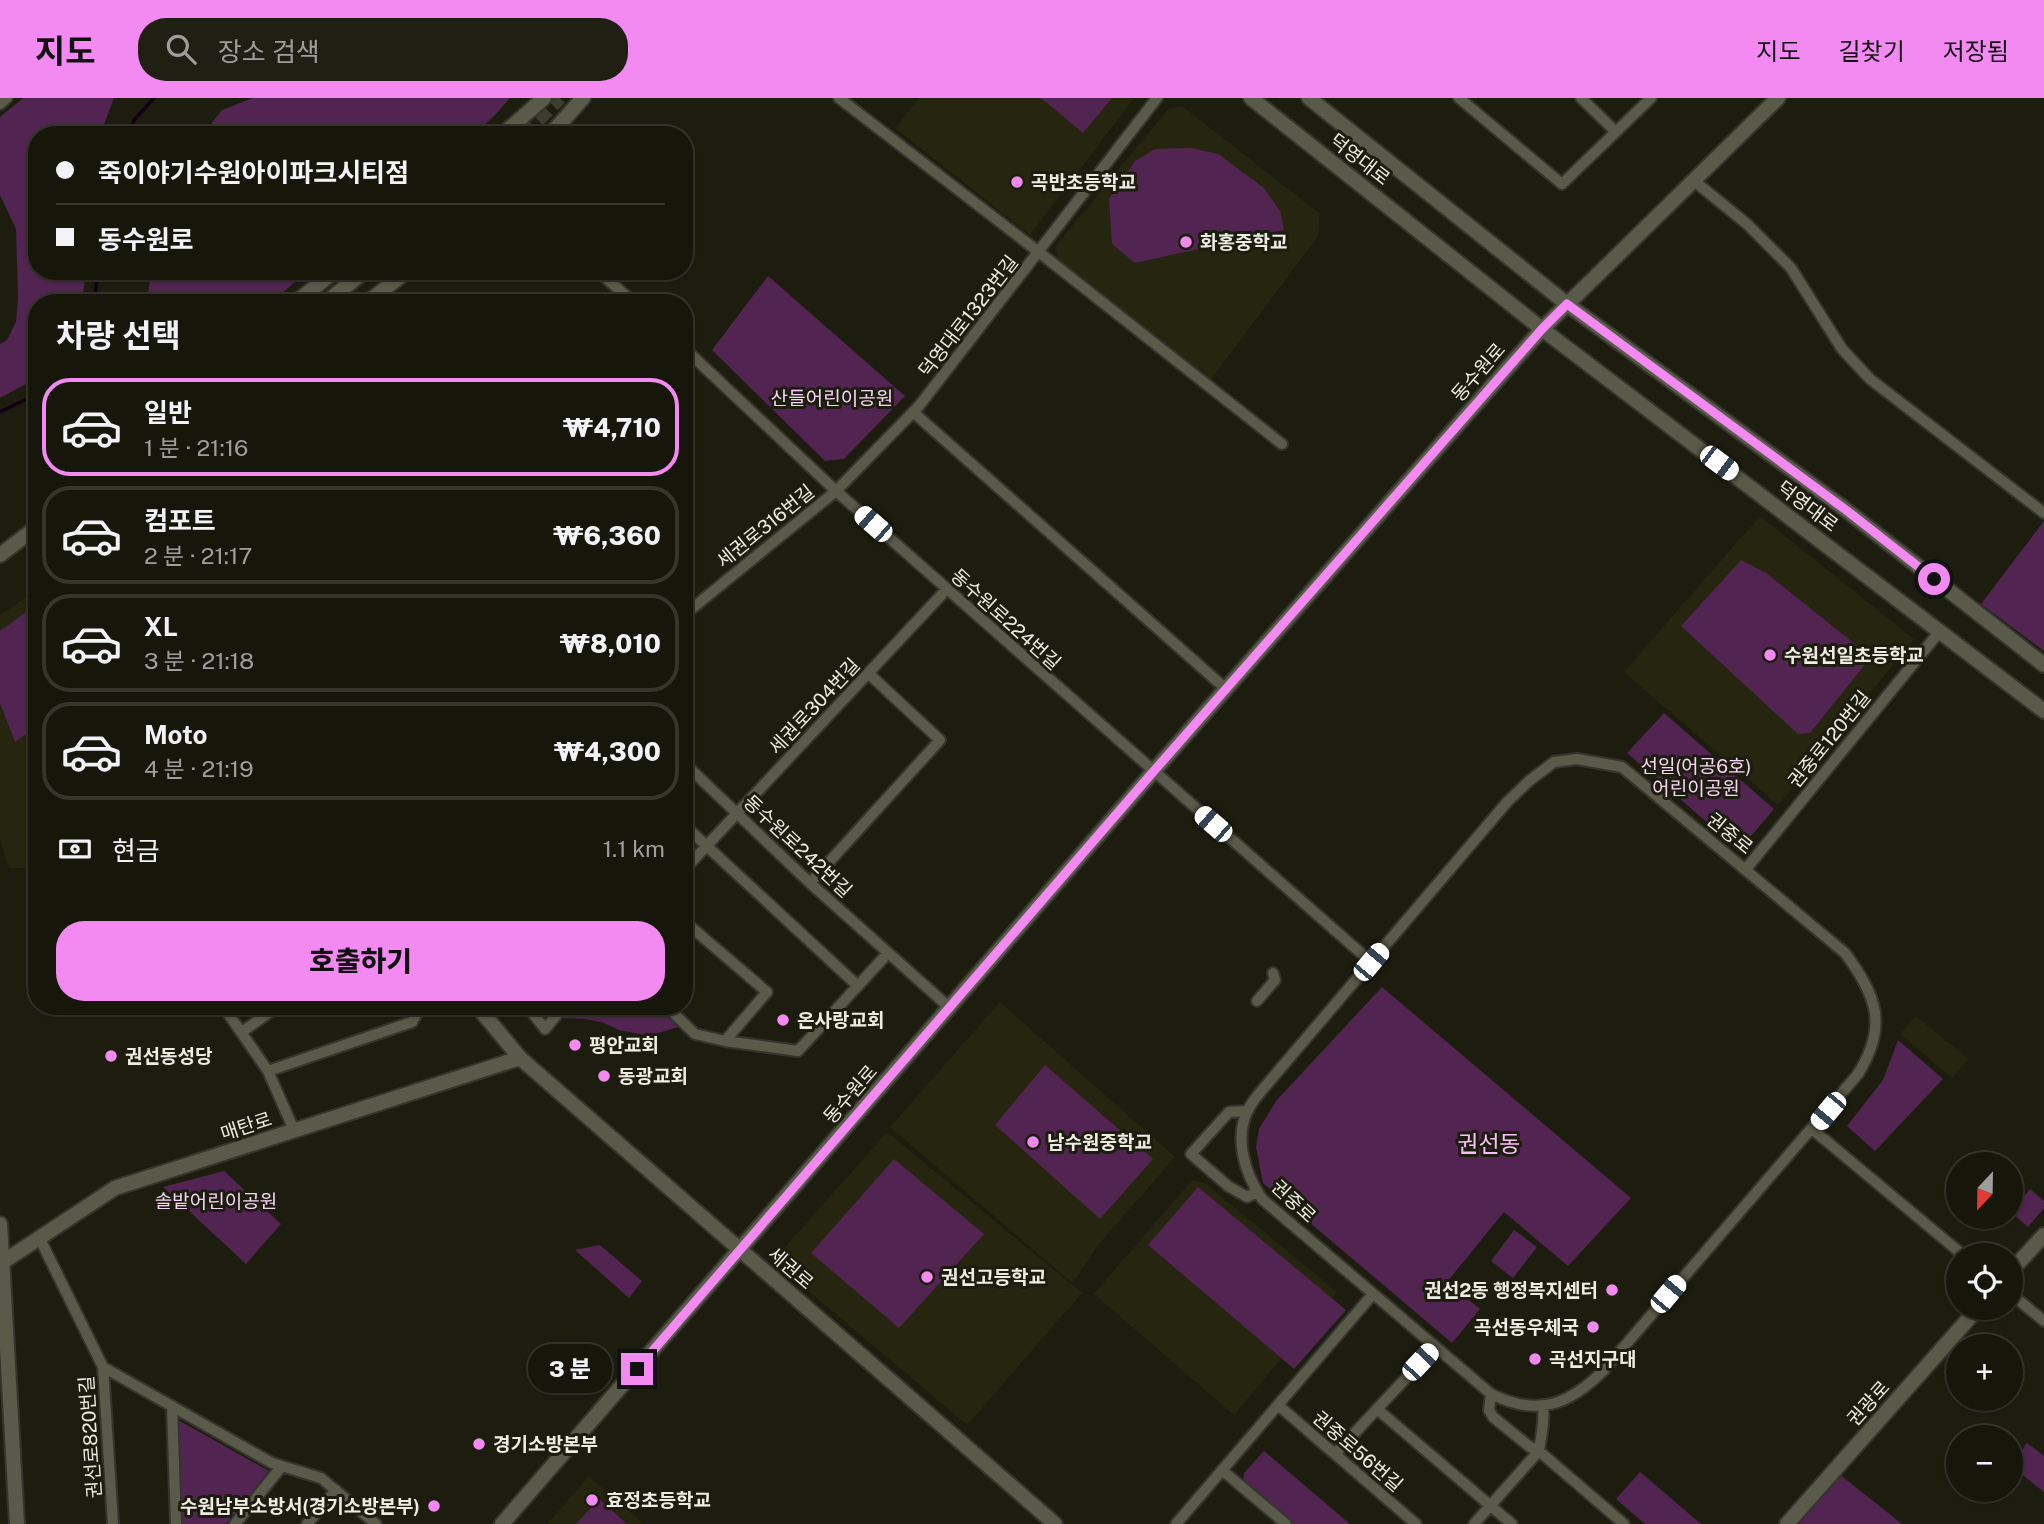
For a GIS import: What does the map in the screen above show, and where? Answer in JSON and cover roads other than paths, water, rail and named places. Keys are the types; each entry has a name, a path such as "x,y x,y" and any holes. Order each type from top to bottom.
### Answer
{"main road":[{"path":"512,126 544,98"},
{"path":"558,126 583,98"},
{"name":"덕영대로","path":"1251,98 1542,329 2044,711"},
{"name":"덕영대로","path":"1309,98 1567,304 1846,510 2044,665"},
{"name":"동수원로","path":"502,1524 1153,772 1542,329 1774,99"},
{"path":"306,294 324,280"},
{"path":"336,294 354,280"},
{"path":"378,294 396,280"},
{"path":"0,555 28,534"},
{"name":"세권로","path":"484,1015 520,1058 1055,1524"},
{"name":"매탄로","path":"2,1263 115,1188 520,1058"},
{"path":"0,1224 17,1524"},
{"path":"2023,1258 2044,1235"},
{"name":"권광로","path":"1787,1524 1967,1320"},
{"path":"0,1348 8,1362"}],"street":[{"path":"0,104 7,98"},
{"name":"덕영대로1323번길","path":"839,98 1282,444"},
{"name":"덕영대로1323번길","path":"836,491 913,412 1040,253 1157,98"},
{"path":"1459,98 1562,184 1651,98"},
{"path":"1581,98 1616,132"},
{"path":"1693,180 1747,224 1791,268 1842,349 1870,379 2044,513"},
{"path":"608,280 624,294"},
{"name":"동수원로224번길","path":"693,356 836,491 1371,962"},
{"path":"913,412 1226,690"},
{"name":"세권로316번길","path":"693,608 836,491"},
{"name":"세권로304번길","path":"693,860 947,589"},
{"name":"권중로120번길","path":"1746,869 1940,631"},
{"path":"810,883 940,740 868,673"},
{"name":"권중로","path":"1577,759 1622,767 1746,869 1845,953 1860,973 1874,1002 1875,1038 1870,1056 1812,1129 1583,1391 1562,1402 1543,1405 1519,1404 1491,1394 1257,1192 1245,1167 1243,1152 1243,1131 1248,1111 1286,1060 1507,801 1554,762 1577,759"},
{"name":"동수원로242번길","path":"693,772 810,883 950,1007"},
{"path":"693,834 858,986"},
{"path":"693,929 767,992 725,1041"},
{"path":"675,1015 695,1034 798,1051 888,953"},
{"path":"1257,1001 1275,980 1273,973"},
{"path":"230,1015 268,1071 294,1130"},
{"path":"242,1032 266,1015"},
{"path":"268,1071 412,1022 415,1015"},
{"path":"534,1015 545,1029 557,1015"},
{"path":"1248,1111 1229,1112 1191,1154 1228,1186 1247,1197 1257,1192"},
{"path":"1812,1129 1949,1243"},
{"name":"권선로820번길","path":"39,1237 103,1367 113,1524"},
{"path":"1176,1524 1373,1294"},
{"path":"2023,1304 2044,1321"},
{"path":"1335,1454 1435,1347"},
{"path":"103,1367 272,1463 321,1478 376,1524"},
{"path":"1491,1394 1489,1410 1493,1417 1530,1447 1539,1451 1624,1524"},
{"name":"권중로56번길","path":"1278,1405 1416,1524"},
{"path":"1474,1524 1539,1451 1545,1423 1543,1405"},
{"path":"172,1406 176,1524"},
{"path":"1377,1409 1512,1524"},
{"path":"235,1524 282,1466"},
{"path":"1222,1470 1280,1522"},
{"path":"307,1524 336,1490"}],"waterway":[{"path":"132,126 154,98"},
{"path":"95,294 97,280"},
{"path":"0,412 28,398"}],"tunnel":[{"path":"532,126 560,98"}],"place":[{"name":"곡반초등학교","path":"1017,182"},
{"name":"화홍중학교","path":"1186,242"},
{"name":"수원선일초등학교","path":"1770,655"},
{"name":"온사랑교회","path":"783,1020"},
{"name":"평안교회","path":"575,1045"},
{"name":"권선동성당","path":"111,1056"},
{"name":"동광교회","path":"604,1076"},
{"name":"남수원중학교","path":"1033,1142"},
{"name":"권선고등학교","path":"927,1277"},
{"name":"권선2동 행정복지센터","path":"1612,1290"},
{"name":"곡선동우체국","path":"1593,1327"},
{"name":"곡선지구대","path":"1535,1359"},
{"name":"경기소방본부","path":"479,1444"},
{"name":"효정초등학교","path":"592,1500"},
{"name":"수원남부소방서(경기소방본부)","path":"434,1506"}],"district":[{"name":"권선동","path":"1489,1144"}],"park label":[{"name":"산들어린이공원","path":"832,398"},
{"name":"선일(어공6호) 어린이공원","path":"1696,777"},
{"name":"솔밭어린이공원","path":"216,1201"}]}
